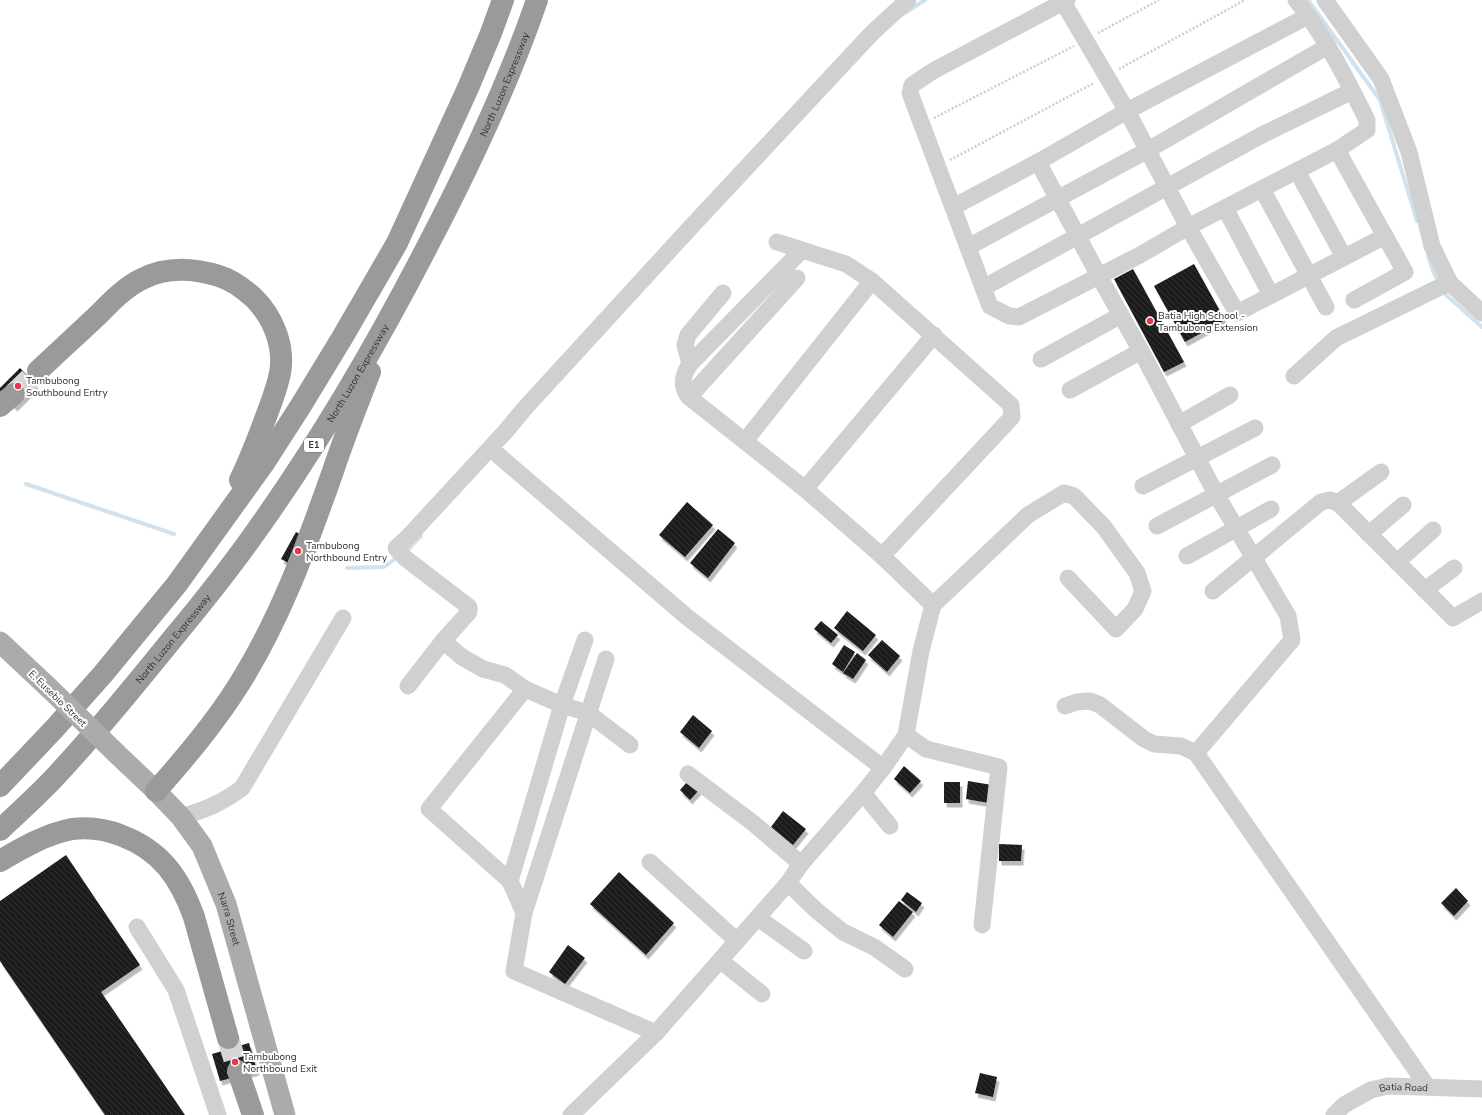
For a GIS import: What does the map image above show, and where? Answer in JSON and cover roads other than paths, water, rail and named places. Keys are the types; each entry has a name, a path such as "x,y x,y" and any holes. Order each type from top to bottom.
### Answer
{"highway":[{"path":"0,786 55,728 103,674 177,584 264,463 300,407 397,243 470,82 503,0"},
{"name":"North Luzon Expressway","path":"0,830 54,778 109,715 206,597 257,530 311,449 389,320 451,200 495,110 528,29 537,0"},
{"path":"38,371 122,293 142,279 157,273 175,269 205,272 223,277 248,292 268,314 274,327 281,354 280,371 269,409 252,453 218,528"},
{"path":"156,791 192,750 216,718 238,687 257,653 283,600 304,551 389,320"},
{"path":"0,861 41,839 71,830 85,828 100,829 122,836 141,844 154,853 175,877 188,901 228,1038"},
{"path":"238,1072 253,1115"}],"main road":[{"name":"E. Eusebio Street","path":"0,642 116,753"},
{"name":"Narra Street","path":"116,753 156,791 180,817 202,846 226,904 285,1115"}],"street":[{"path":"408,686 443,641 469,612 469,607 396,548 500,438 525,408 690,228 872,33 908,0"},
{"path":"1296,0 1328,46 1368,120 1367,130 1337,150 1188,227 1140,255 1019,317 1009,316 990,306 910,93 912,84 933,71 1065,1 1085,40 1127,110 1188,227 1237,313 1385,236"},
{"path":"1324,0 1381,79 1409,152 1432,246 1445,285 1482,313"},
{"path":"953,207 1038,162 1127,110 1308,16"},
{"path":"968,247 1148,150 1328,46"},
{"path":"983,288 1260,136 1352,91"},
{"path":"1337,150 1405,272 1354,300"},
{"path":"1038,162 1098,276 1141,351 1216,494 1288,616 1292,640 1196,753"},
{"path":"1297,171 1344,257"},
{"path":"1262,189 1326,307"},
{"path":"1225,208 1271,295"},
{"path":"777,242 846,264 872,281 1012,406 1012,417 882,556"},
{"path":"802,250 690,364 684,372 682,384 684,391 689,397 805,489 882,556 933,605"},
{"path":"689,397 797,278"},
{"path":"745,441 872,281"},
{"path":"1294,376 1336,338 1445,285"},
{"path":"690,364 685,345 688,335 723,293"},
{"path":"1041,359 1121,315"},
{"path":"805,489 934,335"},
{"path":"1070,390 1141,351"},
{"path":"1179,424 1230,395"},
{"path":"1143,486 1255,428"},
{"path":"498,455 688,617 883,768"},
{"path":"1157,526 1272,465"},
{"path":"1338,504 1381,472"},
{"path":"571,1115 656,1033 721,961 883,768 906,735 921,651 933,605 1028,515 1064,493 1074,496 1104,527 1137,573 1143,591 1136,609 1116,630 1068,578"},
{"path":"1212,591 1321,502 1330,500 1338,504 1453,618 1482,601"},
{"path":"1369,534 1403,505"},
{"path":"1187,556 1271,509"},
{"path":"1397,562 1433,530"},
{"path":"1426,590 1454,568"},
{"path":"180,817 200,812 225,800 242,788 343,618"},
{"path":"510,881 562,705 585,640"},
{"path":"443,641 472,663 483,669 505,675 525,689 562,705 588,713 630,746"},
{"path":"606,659 524,913 514,971 656,1033"},
{"path":"524,913 510,881 428,809 525,689"},
{"path":"1066,706 1076,702 1090,701 1100,705 1144,739 1154,744 1181,746 1196,753 1427,1086"},
{"path":"906,735 926,748 1000,767 982,925"},
{"path":"688,774 753,823 801,864"},
{"path":"863,793 890,826"},
{"path":"650,862 737,941"},
{"path":"788,883 817,911 843,932 874,947 905,969"},
{"path":"758,918 804,951"},
{"path":"137,926 176,990 218,1115"},
{"path":"721,961 762,994"},
{"name":"Batia Road","path":"1334,1115 1344,1105 1371,1090 1388,1086 1427,1086 1482,1089"}],"waterway":[{"path":"905,13 925,0"},
{"path":"1308,0 1380,100 1417,221"},
{"path":"1428,256 1439,283"},
{"path":"1443,290 1445,294 1482,327"},
{"path":"26,484 174,534"},
{"path":"405,553 421,536"},
{"path":"347,568 384,567 399,556"}],"tunnel":[{"path":"14,394 38,371"},
{"path":"228,1038 238,1071"}],"place":[{"name":"Batia High School - Tambubong Extension","path":"1150,321"},
{"name":"Tambubong Southbound Entry","path":"18,386"},
{"name":"Tambubong Northbound Entry","path":"298,551"},
{"name":"Tambubong Northbound Exit","path":"235,1062"}]}
